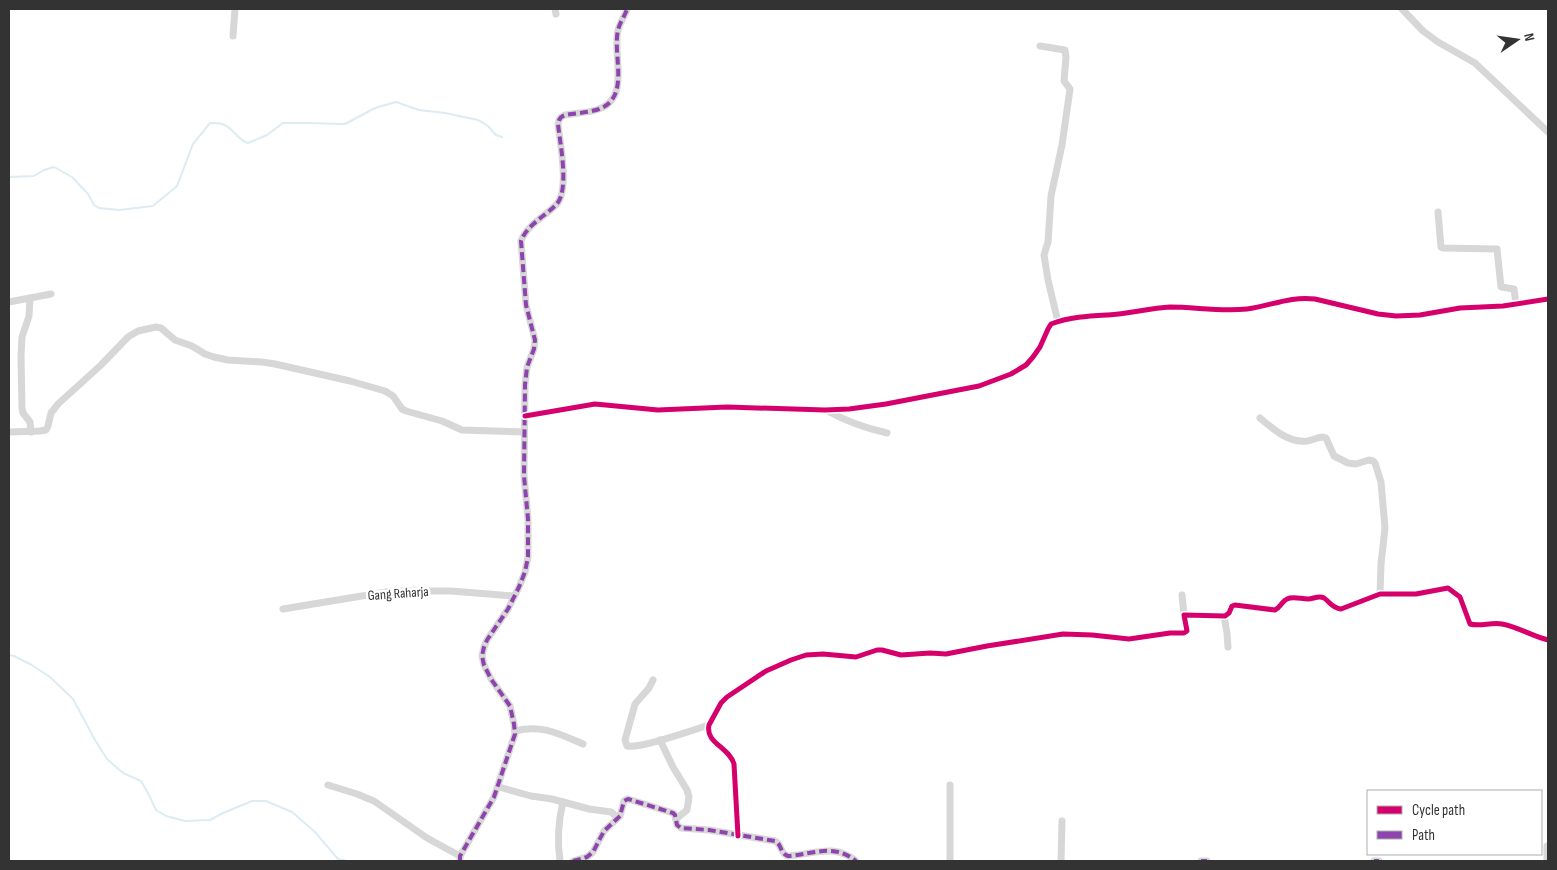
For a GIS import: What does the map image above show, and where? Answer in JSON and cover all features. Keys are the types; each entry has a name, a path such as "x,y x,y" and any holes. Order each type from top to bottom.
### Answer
{"street":[{"path":"233,36 235,9"},
{"path":"328,785 374,801 460,859 498,787 515,731 510,706 491,679 482,656 487,640 514,596 525,572 528,557 524,432 527,367 535,340 526,305 521,241 530,227 557,204 562,194 563,178 559,120 565,115 590,112 602,108 612,101 615,96 618,76 618,31 628,9"},
{"path":"1402,9 1423,31 1438,42 1475,63 1548,132"},
{"path":"1040,46 1065,50 1064,81 1070,89 1062,145 1051,196 1048,242 1044,255 1058,322"},
{"path":"1438,212 1441,247 1497,249 1502,287 1514,289 1516,304"},
{"path":"9,302 51,294"},
{"path":"30,298 29,316 22,336 21,356 22,408 23,413 30,422 31,432"},
{"path":"525,416 595,404 658,410 734,408 825,410 849,409 893,402 979,386 1001,378 1026,365 1040,347 1050,326 1058,322 1087,316 1164,308 1246,309 1289,299 1304,298 1396,316 1428,314 1548,299"},
{"path":"9,432 31,432 47,429 50,415 55,407 101,365 128,336 138,331 158,327 162,328 178,342 192,346 214,358 275,364 385,391 393,396 399,406 406,412 442,421 462,430 524,432"},
{"path":"825,410 860,426 887,433"},
{"path":"1260,418 1283,436 1295,441 1326,438 1334,456 1348,464 1369,460 1375,463 1381,482 1385,528 1380,594"},
{"path":"1184,614 1224,616 1228,615 1232,606 1235,605 1276,610 1288,598 1308,599 1320,597 1334,607 1341,609 1380,594 1416,594 1448,588 1463,601 1470,624 1503,624 1548,640"},
{"name":"Gang Raharja","path":"283,609 392,591 451,591 514,596"},
{"path":"738,836 734,764 731,755 710,737 708,729 721,703 727,697 766,671 806,655 822,654 856,657 882,650 901,655 930,652 952,654 987,646 1063,634 1129,639 1164,633 1184,633 1187,631 1182,595"},
{"path":"1224,616 1228,647"},
{"path":"653,680 649,688 635,704 628,723 625,742 627,746 632,747 660,740 709,725"},
{"path":"515,731 531,728 542,729 563,735 582,744"},
{"path":"660,740 689,797 687,810 676,819"},
{"path":"950,785 950,861"},
{"path":"498,787 523,795 612,812 618,818"},
{"path":"573,861 587,857 593,852 604,832 618,818 624,801 628,799 670,812 675,815 677,826 681,828 709,830 775,841 780,845 783,857 826,851 842,852 856,861"},
{"path":"560,861 557,836 558,820 563,802"},
{"path":"1061,861 1062,821"},
{"path":"1547,846 1547,861"},
{"path":"809,853 811,861"},
{"path":"1202,861 1207,861"},
{"path":"1374,861 1379,861"}],"waterway":[{"path":"9,177 34,176 54,167 72,177 88,194 94,205 99,208 119,210 153,206 177,186 193,144 210,123 219,123 226,126 248,143 267,135 283,123 345,124 375,108 396,102 419,110 478,120 488,126 496,135 502,137"},
{"path":"9,655 30,664 50,677 73,699 107,759 123,773 141,781 156,810 166,816 185,821 210,820 252,801 266,801 292,812 315,832 338,859 347,861"}],"marked path":[{"path":"460,861 460,856 494,797 515,734 510,706 491,679 482,656 487,640 508,609 519,587 528,557 528,519 524,476 525,385 527,367 534,349 535,340 526,305 521,241 527,230 556,205 560,198 563,178 558,124 560,118 565,115 596,110 607,105 614,97 618,76 618,30 627,9"},
{"path":"573,861 587,857 593,852 604,831 620,816 624,801 628,799 673,813 677,825 681,828 709,830 775,841 779,844 785,855 788,856 832,851 840,852 856,861"},
{"path":"1201,861 1207,861"},
{"path":"1374,861 1379,861"}],"cycle path":[{"path":"525,416 595,404 658,410 727,407 825,410 886,404 979,386 1011,374 1026,365 1033,357 1051,324 1080,317 1170,307 1237,310 1306,298 1378,314 1396,316 1420,315 1460,308 1503,306 1548,299"},
{"path":"738,836 734,764 727,753 714,741 709,731 709,725 721,703 727,697 766,671 806,655 823,654 856,657 877,650 901,655 946,654 1063,634 1129,639 1170,633 1184,633 1187,631 1184,615 1225,616 1229,613 1232,606 1235,605 1275,610 1289,598 1308,599 1320,597 1341,609 1380,594 1416,594 1448,588 1460,597 1470,624 1502,624 1548,640"}]}
